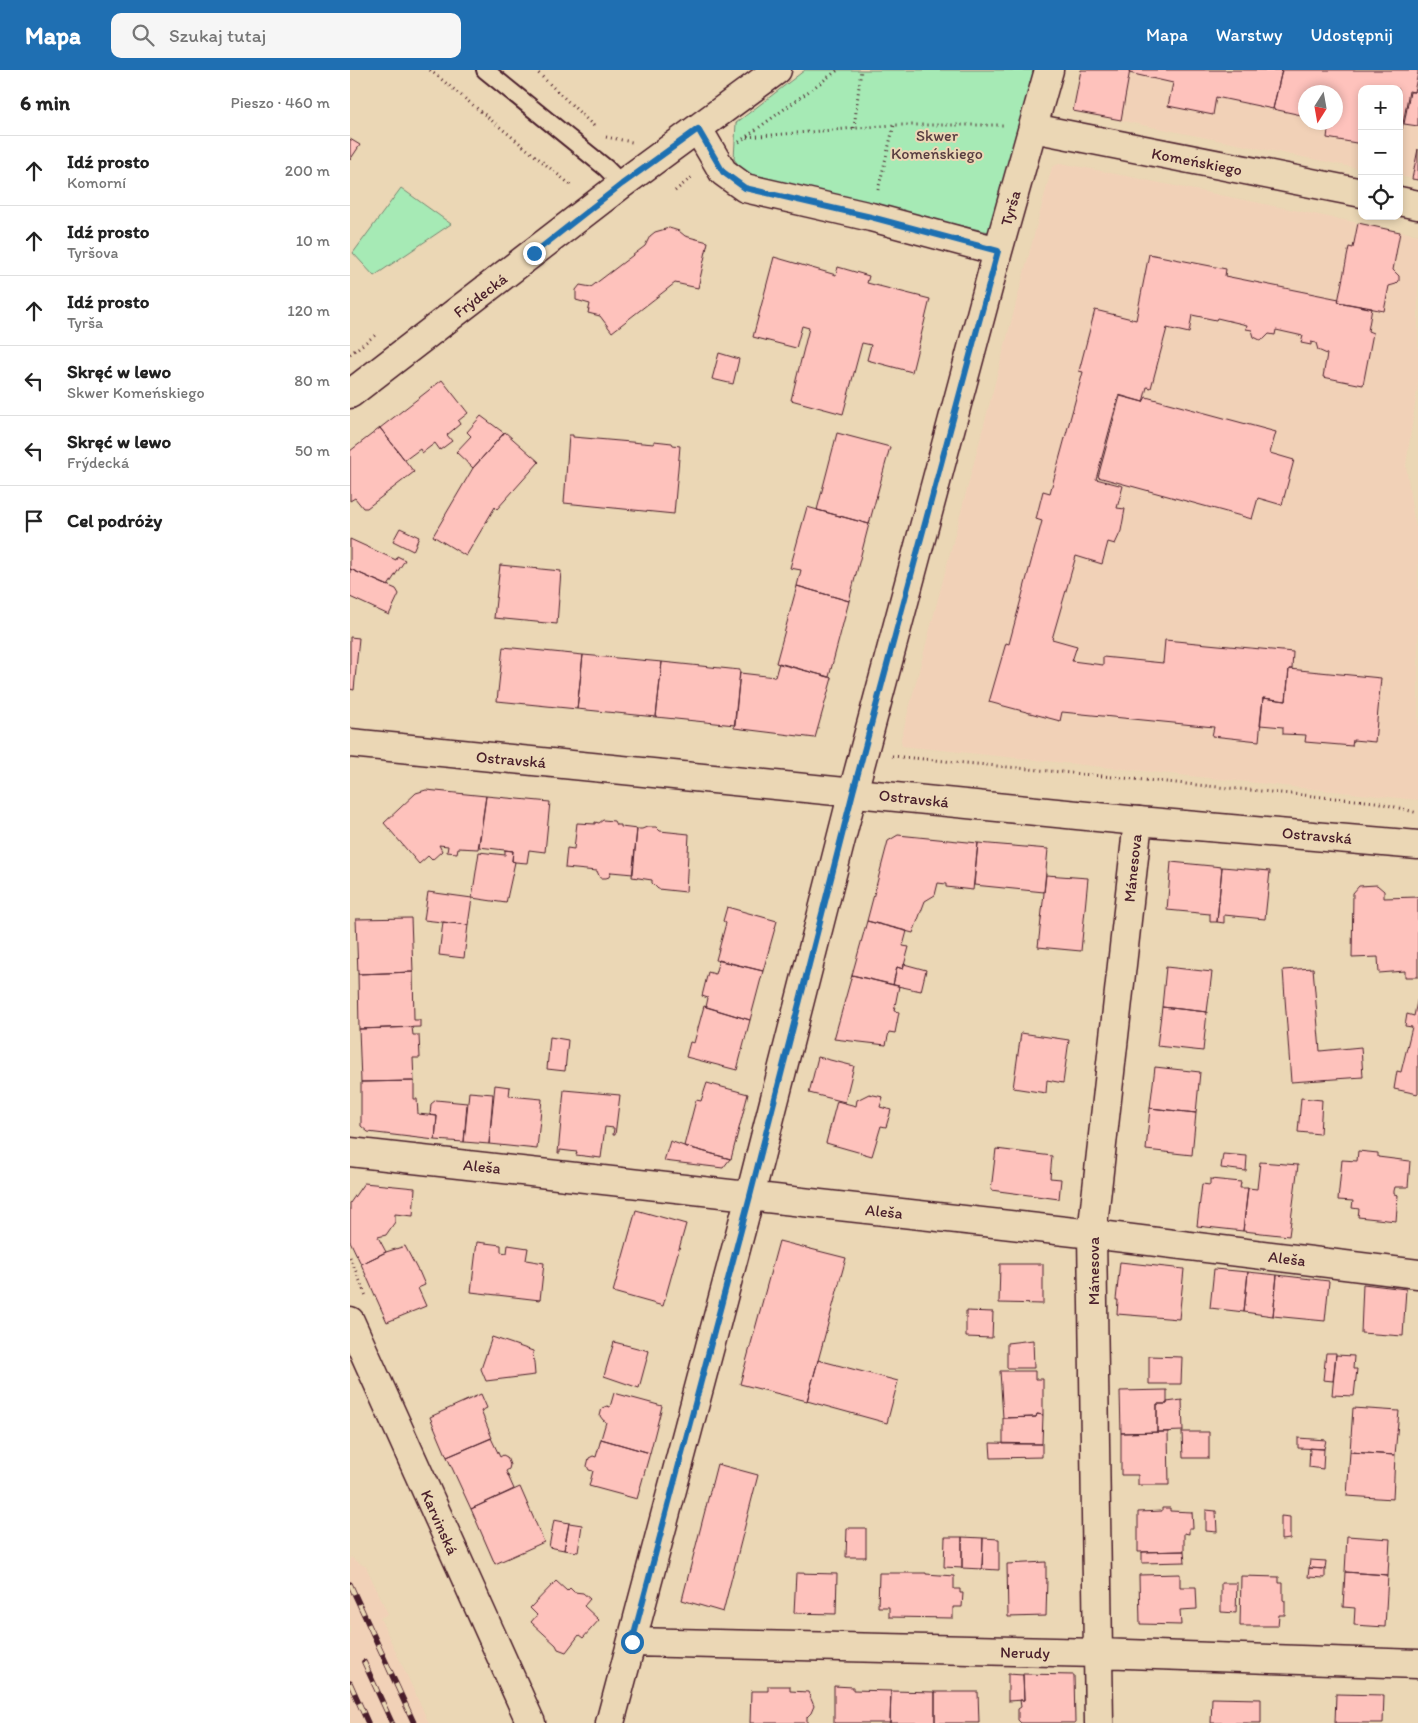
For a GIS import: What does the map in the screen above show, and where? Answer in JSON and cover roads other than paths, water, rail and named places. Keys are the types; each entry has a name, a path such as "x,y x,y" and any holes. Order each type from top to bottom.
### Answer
{"street":[{"name":"Frýdecká","path":"350,394 622,184 777,70"},
{"name":"Tyrša","path":"610,1723 750,1196 853,792 998,251 1049,70"},
{"name":"Komeńskiego","path":"1033,128 1358,193"},
{"path":"698,129 723,172 745,188 871,217 998,251"},
{"path":"1403,202 1418,205"},
{"name":"Ostravská","path":"350,743 1138,821 1418,845"},
{"name":"Mánesova","path":"1099,1723 1092,1234 1138,821"},
{"name":"Aleša","path":"350,1152 1092,1234 1418,1274"},
{"name":"Karvinská","path":"350,1321 531,1723"},
{"name":"Nerudy","path":"632,1642 1098,1653 1418,1664"}],"lane":[{"path":"485,70 606,168 622,184"}],"railway":[{"path":"350,1584 414,1723"},
{"path":"364,1662 392,1723"},
{"path":"350,1683 368,1723"}],"park label":[{"name":"Skwer Komeńskiego","path":"937,144"}]}
